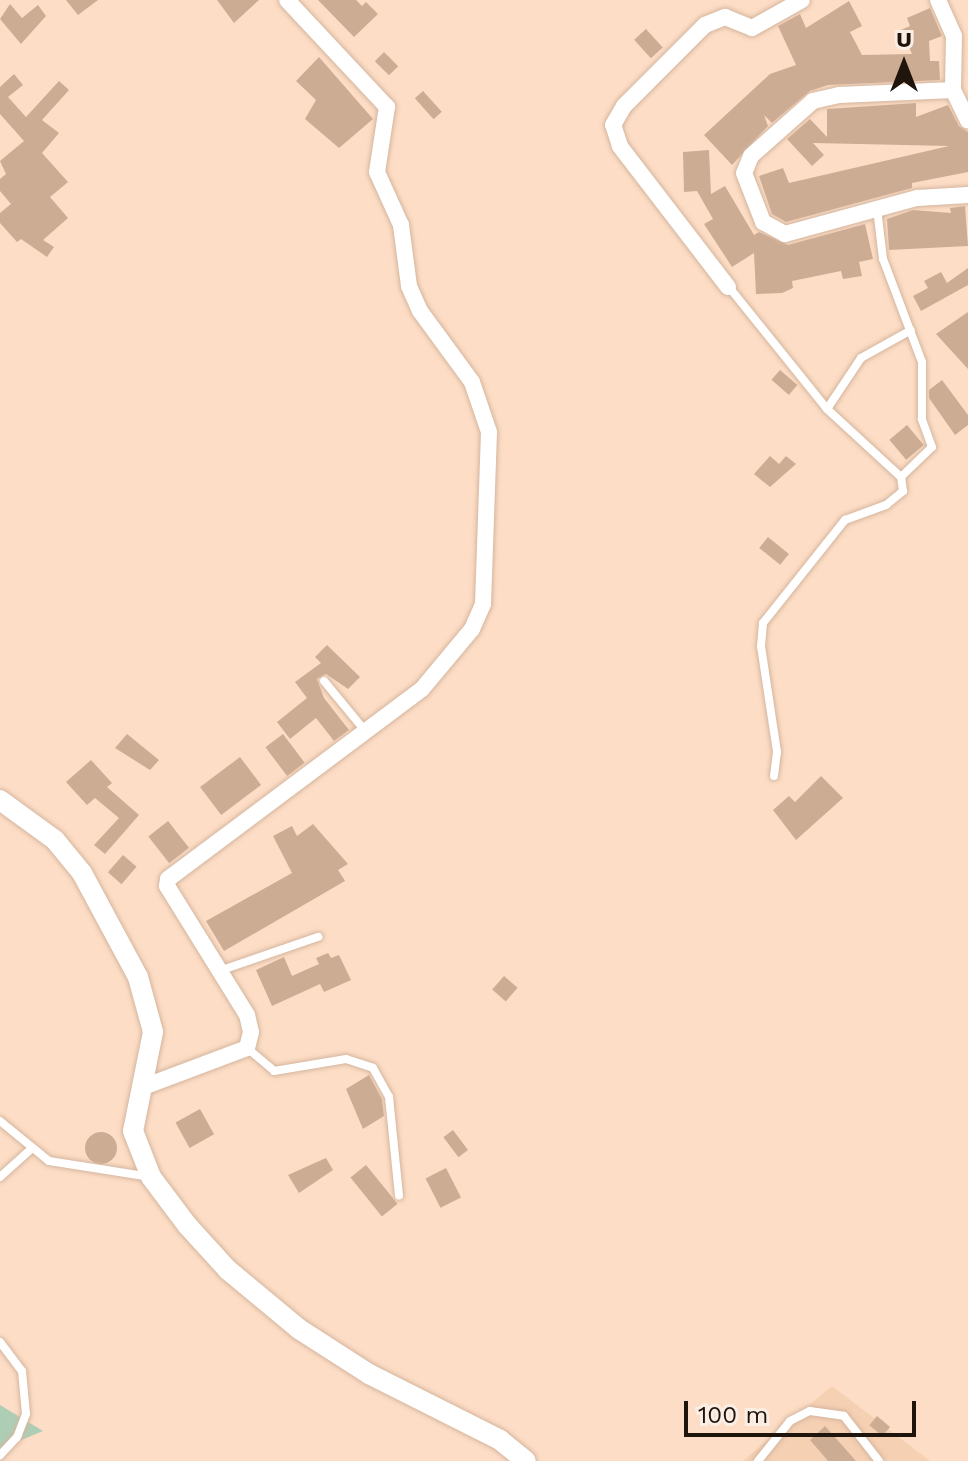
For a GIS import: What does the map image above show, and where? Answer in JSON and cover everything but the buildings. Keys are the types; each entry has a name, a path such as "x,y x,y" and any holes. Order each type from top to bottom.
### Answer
{"street":[{"path":"146,1086 247,1048 250,1023 222,970 167,886 168,879 366,732 440,671 480,614 489,507 489,432 472,382 420,311 409,286 401,225 377,172 387,107 287,0"},
{"path":"728,287 620,146 613,125 624,106 705,25 725,17 752,28 802,0"},
{"path":"938,0 954,36 953,90 968,121"},
{"path":"953,90 826,96 803,108 745,165 746,181 763,222 776,232 917,198 968,195"},
{"path":"0,800 55,840 101,903 150,1015 153,1032 146,1086 133,1131 151,1177 228,1270 299,1329 369,1374 500,1440 526,1461"}],"lane":[{"path":"877,208 883,259 922,362 922,419 932,447 901,477"},
{"path":"728,287 827,409 901,477 903,491 886,505 845,520 763,623 761,646 777,752 774,776"},
{"path":"827,409 861,358 911,330"},
{"path":"324,681 366,732"},
{"path":"222,970 318,937"},
{"path":"247,1048 274,1071 346,1059 373,1068 389,1097 399,1195"},
{"path":"0,1121 30,1150 79,1170 151,1177"},
{"path":"0,1177 30,1150"},
{"path":"0,1342 22,1371 26,1414 17,1437 0,1455"},
{"path":"758,1461 790,1421 810,1411 844,1416 879,1461"}],"shaded area":[{"path":"832,1386 930,1461 743,1461"}],"green space":[{"path":"0,1405 43,1431 0,1449"}]}
